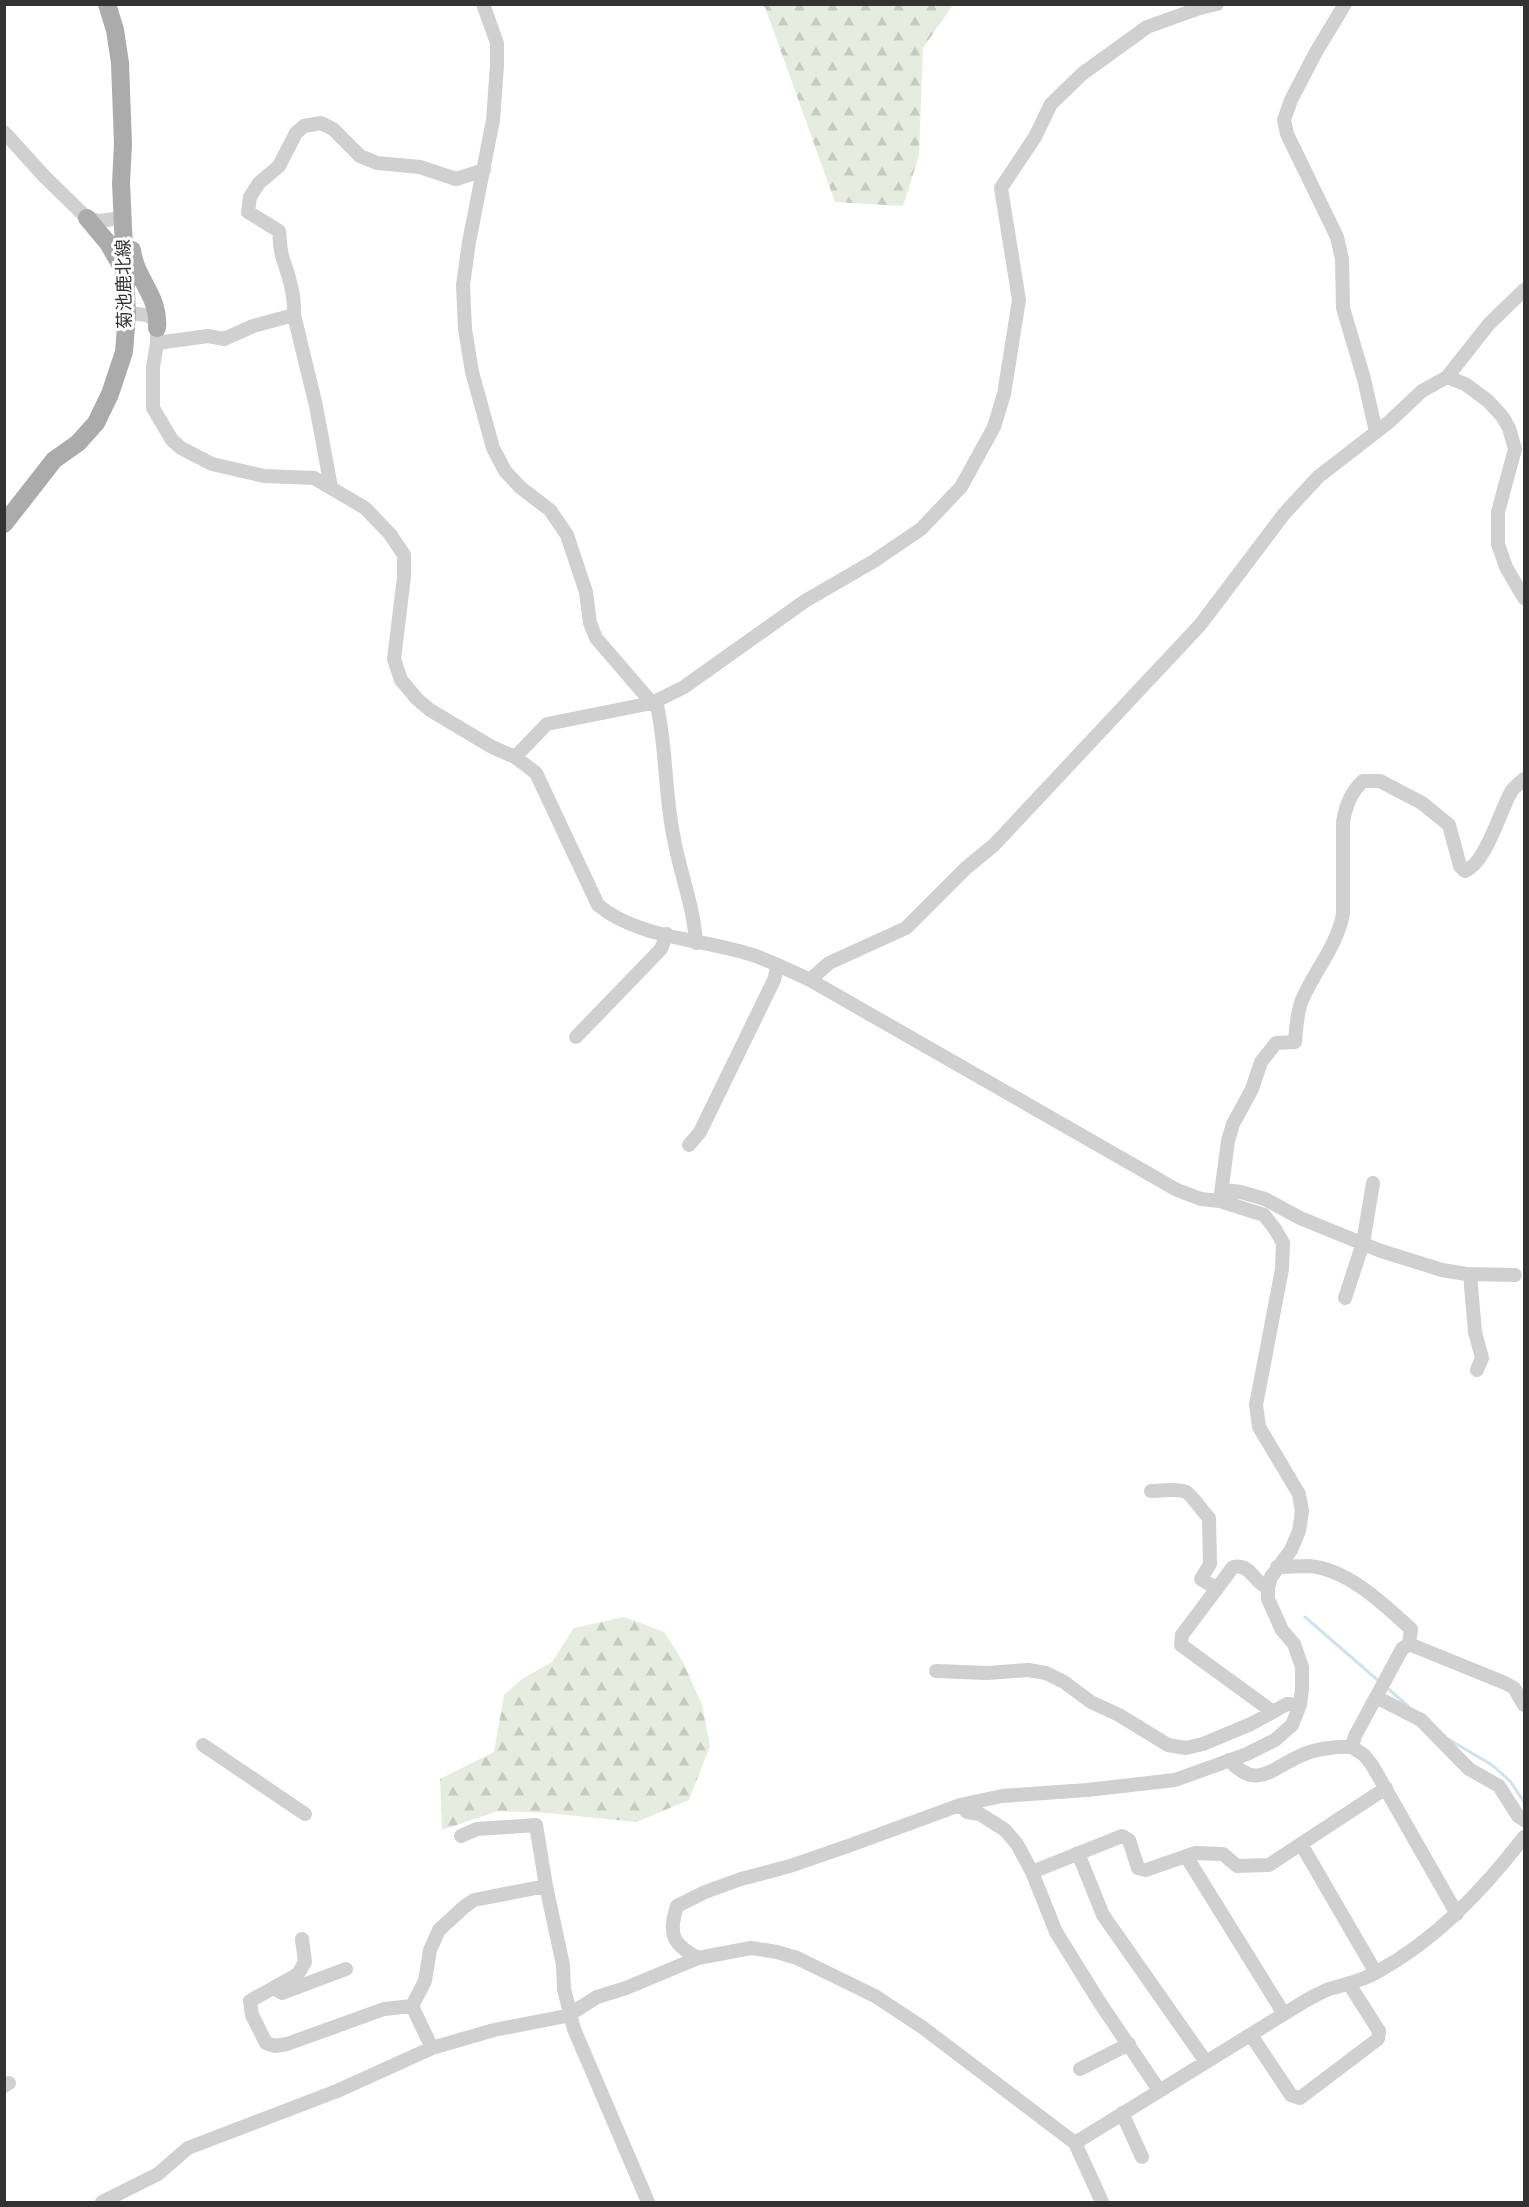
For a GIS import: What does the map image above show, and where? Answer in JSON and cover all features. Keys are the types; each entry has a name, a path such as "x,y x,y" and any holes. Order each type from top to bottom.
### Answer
{"main road":[{"name":"菊池鹿北線","path":"4,524 54,460 78,443 96,423 110,394 124,352 127,313 122,212 123,144 120,63 115,30 107,4"},
{"path":"122,212 134,263 156,305 157,335"},
{"path":"87,218 108,243 126,276"}],"street":[{"path":"483,4 497,43 497,65 493,120 463,285 465,329 472,372 493,448 505,471 521,488 550,510 567,535 585,592 590,623 597,638 654,702 663,737 673,837 695,924 696,943"},
{"path":"515,757 547,724 654,702 684,687 805,601 874,561 921,529 961,487 982,452 998,416 1004,394 1019,300 1001,188 1035,137 1051,104 1082,74 1147,27 1216,4"},
{"path":"1345,4 1316,52 1291,100 1284,120 1287,134 1337,237 1342,259 1343,308 1364,379 1376,432"},
{"path":"331,487 316,406 294,315 295,305 291,282 283,259 279,231 248,212 250,197 259,183 279,166 296,133 304,126 321,123 333,129 360,156 377,162 420,167 456,179 484,170"},
{"path":"4,132 87,218 99,221 122,212"},
{"path":"810,980 829,963 906,928 966,868 994,845 1200,625 1291,506 1318,477 1376,432 1422,391 1448,377 1489,324 1524,290"},
{"path":"127,313 147,315 153,319 157,335 153,367 153,408 172,440 212,464 264,476 314,478 365,508 390,534 404,555 404,577 394,659 401,680 430,710 492,747 515,757 536,773 598,905 609,915 696,943 747,953 810,980 1177,1190 1201,1199 1222,1196 1265,1199 1300,1218 1363,1243 1442,1270 1470,1274 1515,1275"},
{"path":"157,335 208,336 224,339 253,326 294,315"},
{"path":"1448,377 1465,384 1487,400 1502,416 1509,428 1515,449 1498,512 1498,544 1506,567 1524,598"},
{"path":"1222,1196 1228,1141 1233,1124 1252,1089 1261,1062 1276,1043 1295,1042 1301,1002 1332,947 1341,924 1343,914 1343,822 1345,809 1353,790 1363,781 1380,781 1422,803 1449,825 1460,866 1465,871 1474,865 1487,844 1512,790 1524,779"},
{"path":"576,1037 661,949 667,934"},
{"path":"689,1145 703,1127 774,980 778,965"},
{"path":"1345,1298 1363,1243 1373,1184"},
{"path":"698,1958 683,1950 672,1937 672,1920 677,1906 705,1892 848,1846 960,1805 1002,1796 1153,1784 1175,1780 1247,1754 1275,1740 1292,1725 1302,1689 1302,1667 1294,1644 1282,1630 1268,1599 1268,1588 1277,1567 1291,1550 1299,1531 1302,1511 1299,1494 1259,1427 1256,1405 1282,1269 1283,1243 1264,1215 1222,1196"},
{"path":"1470,1274 1475,1332 1482,1358 1476,1370"},
{"path":"1151,1491 1185,1491 1192,1496 1198,1507 1209,1518 1210,1564 1201,1579 1217,1588"},
{"path":"1268,1588 1259,1585 1249,1569 1233,1567 1182,1635 1181,1645 1273,1712"},
{"path":"1277,1567 1318,1568 1357,1584 1411,1629 1409,1644 1402,1649 1355,1736 1352,1747"},
{"path":"1409,1644 1505,1683 1514,1688 1524,1705"},
{"path":"936,1671 987,1673 1028,1670 1046,1673 1064,1682 1091,1702 1119,1715 1168,1745 1186,1748 1203,1744 1251,1724 1287,1704 1299,1705"},
{"path":"1376,1697 1421,1720 1469,1769 1499,1786 1518,1816 1524,1820"},
{"path":"203,1745 305,1814"},
{"path":"1229,1760 1246,1775 1261,1777 1301,1755 1352,1747 1364,1755 1386,1788 1457,1914"},
{"path":"1032,1872 1122,1836 1128,1840 1138,1868 1146,1870 1195,1853 1223,1854 1237,1866 1269,1865 1386,1788"},
{"path":"960,1805 967,1812 980,1814 1005,1830 1017,1844 1032,1872 1056,1932 1159,2090"},
{"path":"460,1836 477,1829 537,1825 546,1886 563,1965 564,1989 574,2029 648,2202"},
{"path":"1075,2143 1284,2014 1328,1989 1349,1984 1376,1973 1424,1942 1457,1914 1491,1878 1524,1837"},
{"path":"1301,1844 1376,1973"},
{"path":"1078,1853 1103,1915 1206,2062"},
{"path":"1186,1856 1284,2014"},
{"path":"412,2006 425,1981 430,1950 439,1930 464,1907 474,1900 546,1886"},
{"path":"302,1939 305,1962 298,1974 250,2001 258,2031 266,2043 275,2046 287,2044 384,2009 412,2006"},
{"path":"102,2202 158,2174 188,2148 337,2091 432,2048 494,2030 570,2014 597,1997 626,1988 698,1958 751,1948 797,1958 874,1996 922,2027 1075,2143 1102,2202"},
{"path":"273,1988 282,1993 346,1969"},
{"path":"1251,2035 1291,2095 1300,2098 1378,2039 1379,2031 1349,1984"},
{"path":"412,2006 432,2048"},
{"path":"1080,2068 1129,2044"},
{"path":"1122,2113 1142,2157"}],"green space":[{"path":"758,5 953,5 923,48 919,155 903,206 835,202 765,7"},
{"path":"624,1617 664,1632 683,1662 702,1705 710,1746 689,1800 636,1822 548,1813 498,1811 442,1830 440,1779 494,1752 504,1695 522,1679 552,1662 574,1628"}],"waterway":[{"path":"1305,1617 1381,1683"},
{"path":"1386,1687 1408,1706"},
{"path":"1448,1739 1492,1765 1510,1781 1524,1802"}]}
